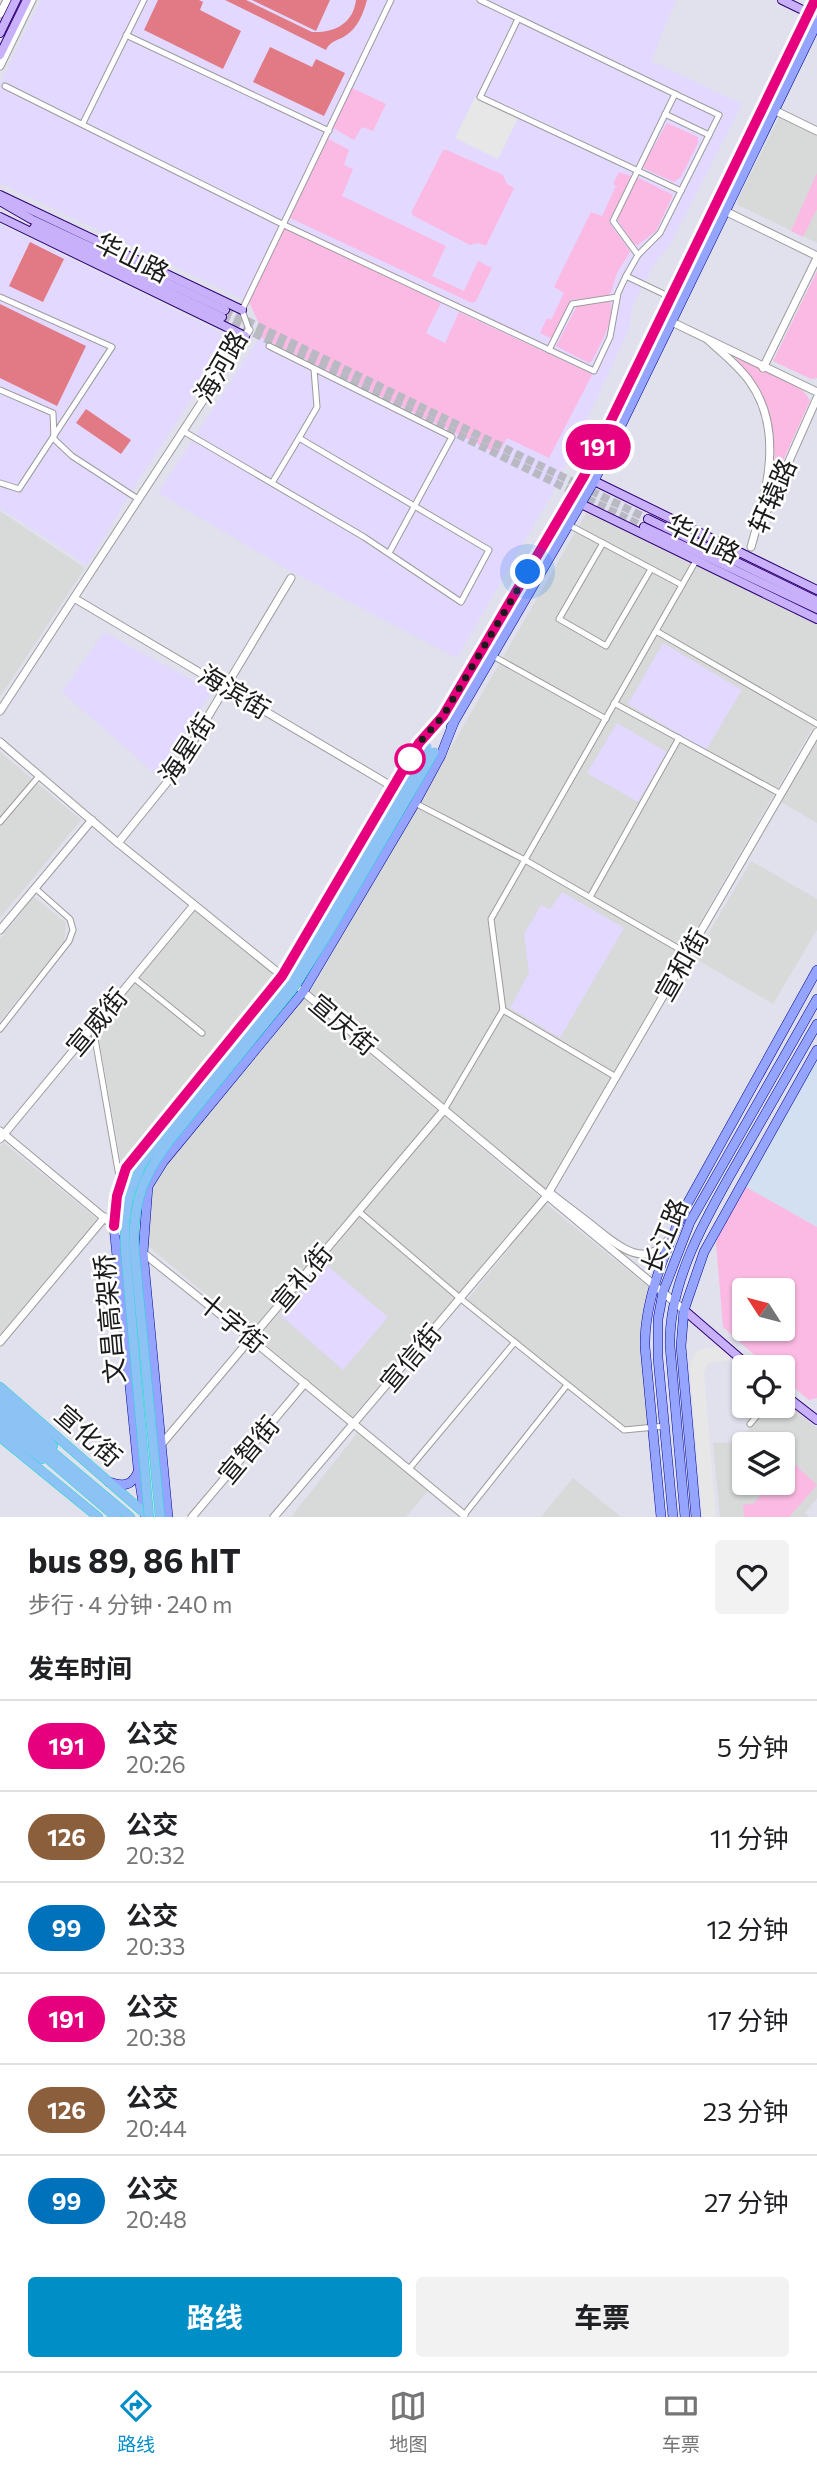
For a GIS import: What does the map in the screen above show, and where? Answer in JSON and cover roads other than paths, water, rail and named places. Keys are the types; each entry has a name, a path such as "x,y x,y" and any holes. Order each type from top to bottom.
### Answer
{"highway":[{"name":"文昌高架桥","path":"147,1516 124,1238 126,1209 135,1178 161,1138 265,1012 296,968 430,750"},
{"name":"文昌高架桥","path":"159,1517 134,1256 133,1227 140,1189 155,1159 292,990 327,935 430,750"},
{"name":"宣化街","path":"0,1387 147,1516"},
{"path":"0,1398 38,1430 76,1476"},
{"path":"0,1408 76,1476 116,1517"},
{"path":"0,1418 130,1517"},
{"path":"0,1427 24,1448 76,1476"},
{"name":"宣化街","path":"0,1437 98,1517"}],"main road":[{"path":"0,33 16,0"},
{"path":"0,55 27,0"},
{"path":"782,0 813,15"},
{"path":"430,750 443,716 584,476 670,297 813,15 814,1"},
{"path":"167,1517 143,1253 148,1186 163,1163 303,992 415,803 441,755 454,722 594,481 817,23"},
{"path":"0,195 243,310"},
{"name":"华山路","path":"0,201 42,225 223,313 0,215"},
{"name":"华山路","path":"0,215 247,333"},
{"name":"华山路","path":"584,476 817,590"},
{"name":"华山路","path":"571,500 817,618"},
{"path":"817,601 646,523 817,609"},
{"path":"147,1516 138,1472 114,1226 120,1182 126,1168 282,976 419,743 443,716"},
{"path":"430,750 454,722"},
{"path":"661,1517 645,1336 656,1285 673,1234 686,1206 817,970"},
{"path":"805,990 817,998"},
{"name":"长江路","path":"673,1517 657,1335 663,1293 690,1222 817,998"},
{"name":"长江路","path":"685,1517 670,1346 674,1302 707,1217 817,1024"},
{"path":"696,1517 681,1346 684,1310 704,1252 817,1050"},
{"path":"684,1310 736,1355"},
{"path":"795,1403 817,1420"},
{"path":"107,1481 127,1485 135,1479 138,1472"}],"street":[{"path":"0,14 7,0"},
{"path":"0,65 32,0"},
{"path":"83,123 144,0"},
{"name":"海河路","path":"0,711 247,333 243,310 391,0"},
{"path":"5,86 282,224 594,371 610,337 617,297 626,276 638,255 660,233 719,114 480,0"},
{"path":"518,19 480,97 681,191"},
{"path":"127,35 329,131"},
{"path":"638,255 613,221 675,94"},
{"path":"774,110 817,131"},
{"path":"665,114 709,135"},
{"path":"726,211 817,257 763,368"},
{"path":"626,276 670,297"},
{"path":"0,297 112,347 19,489 0,483"},
{"path":"550,350 572,304 617,297"},
{"path":"672,322 817,392"},
{"path":"708,340 749,381 765,413 770,449 769,467 762,508 751,547"},
{"path":"269,346 452,437 389,553"},
{"path":"272,483 317,407 314,369"},
{"path":"0,390 53,413 54,439 72,456 138,499"},
{"name":"轩辕路","path":"746,556 817,398"},
{"path":"183,431 389,553 461,602 489,550 299,438"},
{"path":"569,525 682,585"},
{"path":"603,543 559,618 606,646 651,569"},
{"path":"444,1110 503,1010 491,919 697,559"},
{"name":"海星街","path":"118,843 173,775 291,578"},
{"name":"海滨街","path":"74,598 393,787"},
{"path":"656,631 817,724"},
{"path":"493,656 606,719"},
{"path":"614,703 781,794"},
{"name":"宣和街","path":"548,1195 817,732"},
{"path":"590,897 679,738"},
{"name":"宣庆街","path":"0,742 118,843 303,992 684,1310"},
{"path":"0,822 40,775"},
{"path":"415,803 525,860 688,954"},
{"path":"0,930 92,820"},
{"path":"0,1029 69,941 73,930 70,919 35,888"},
{"name":"宣威街","path":"1,1135 194,905"},
{"path":"134,978 202,1033"},
{"path":"503,1010 616,1077"},
{"path":"93,1027 120,1182"},
{"name":"宣礼街","path":"160,1447 444,1110"},
{"name":"十字街","path":"1,1135 105,1217 143,1253 464,1515"},
{"path":"548,1195 627,1251 647,1254 663,1247 673,1234"},
{"name":"宣信街","path":"274,1517 548,1195"},
{"path":"358,1211 461,1299 624,1430 667,1426"},
{"path":"0,1342 105,1217"},
{"path":"409,1469 515,1342"},
{"name":"宣智街","path":"192,1517 305,1383"},
{"path":"464,1515 567,1385"},
{"path":"750,1424 755,1418"}],"tunnel":[{"path":"225,310 648,519"},
{"path":"222,317 644,527"}]}
